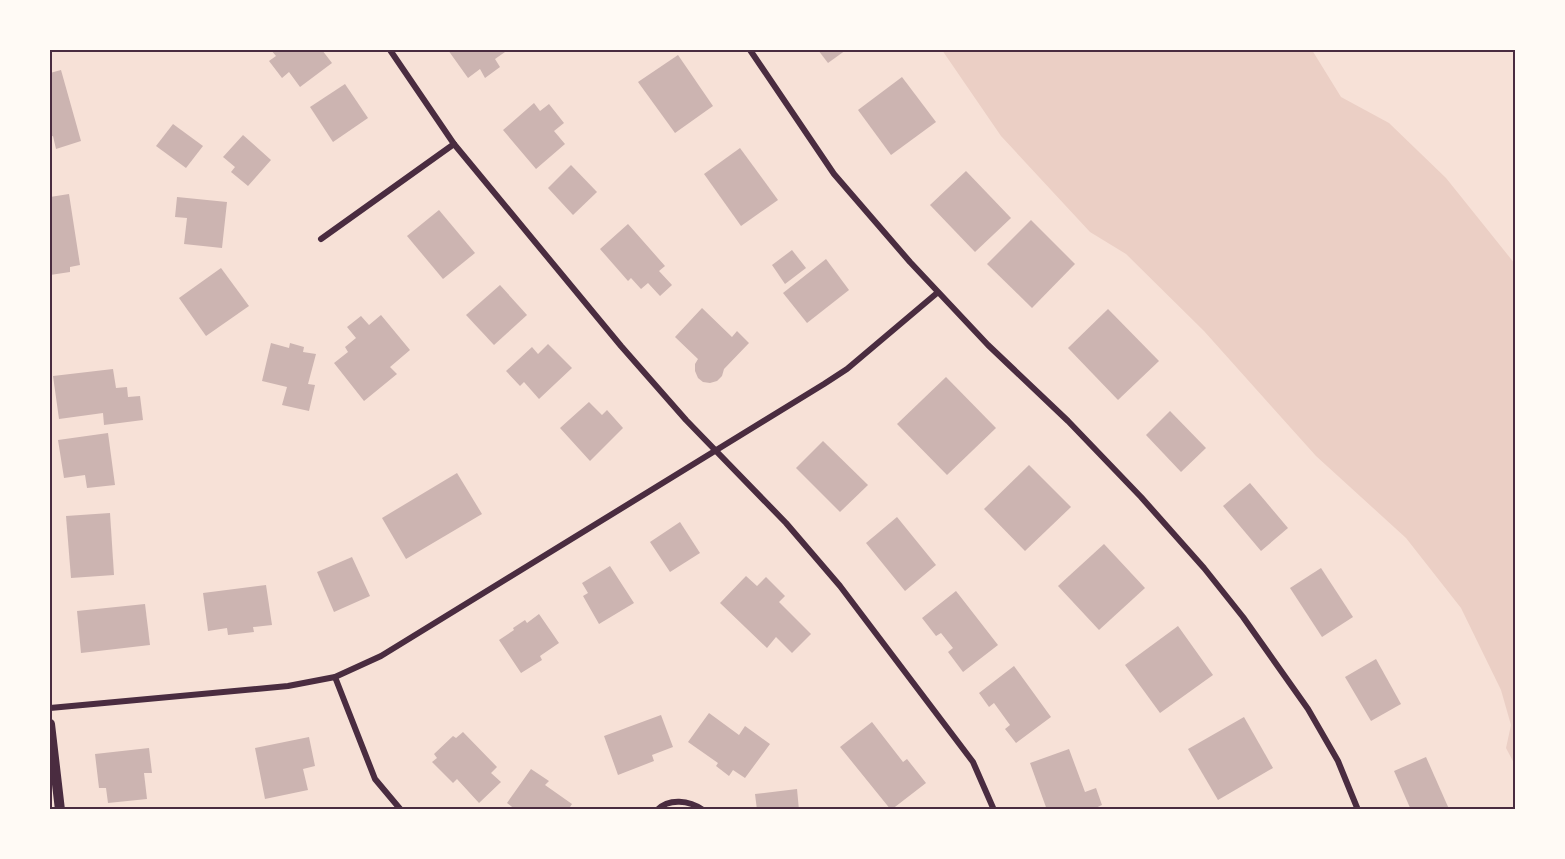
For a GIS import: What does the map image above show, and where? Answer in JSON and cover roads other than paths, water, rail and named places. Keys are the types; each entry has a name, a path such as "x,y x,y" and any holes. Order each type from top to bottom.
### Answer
{"street":[{"path":"390,50 454,144 627,354 715,451 786,523 840,586 973,762 994,810"},
{"path":"750,50 834,174 937,293 1068,421 1141,497 1204,568 1243,617 1308,709 1338,761 1358,810"},
{"path":"321,239 454,144"},
{"path":"50,708 288,686 335,677 381,656 847,369 937,293"},
{"path":"335,677 375,779 400,810"},
{"path":"50,724 60,810"},
{"path":"657,810 671,802 684,802 697,805 703,810"}]}
